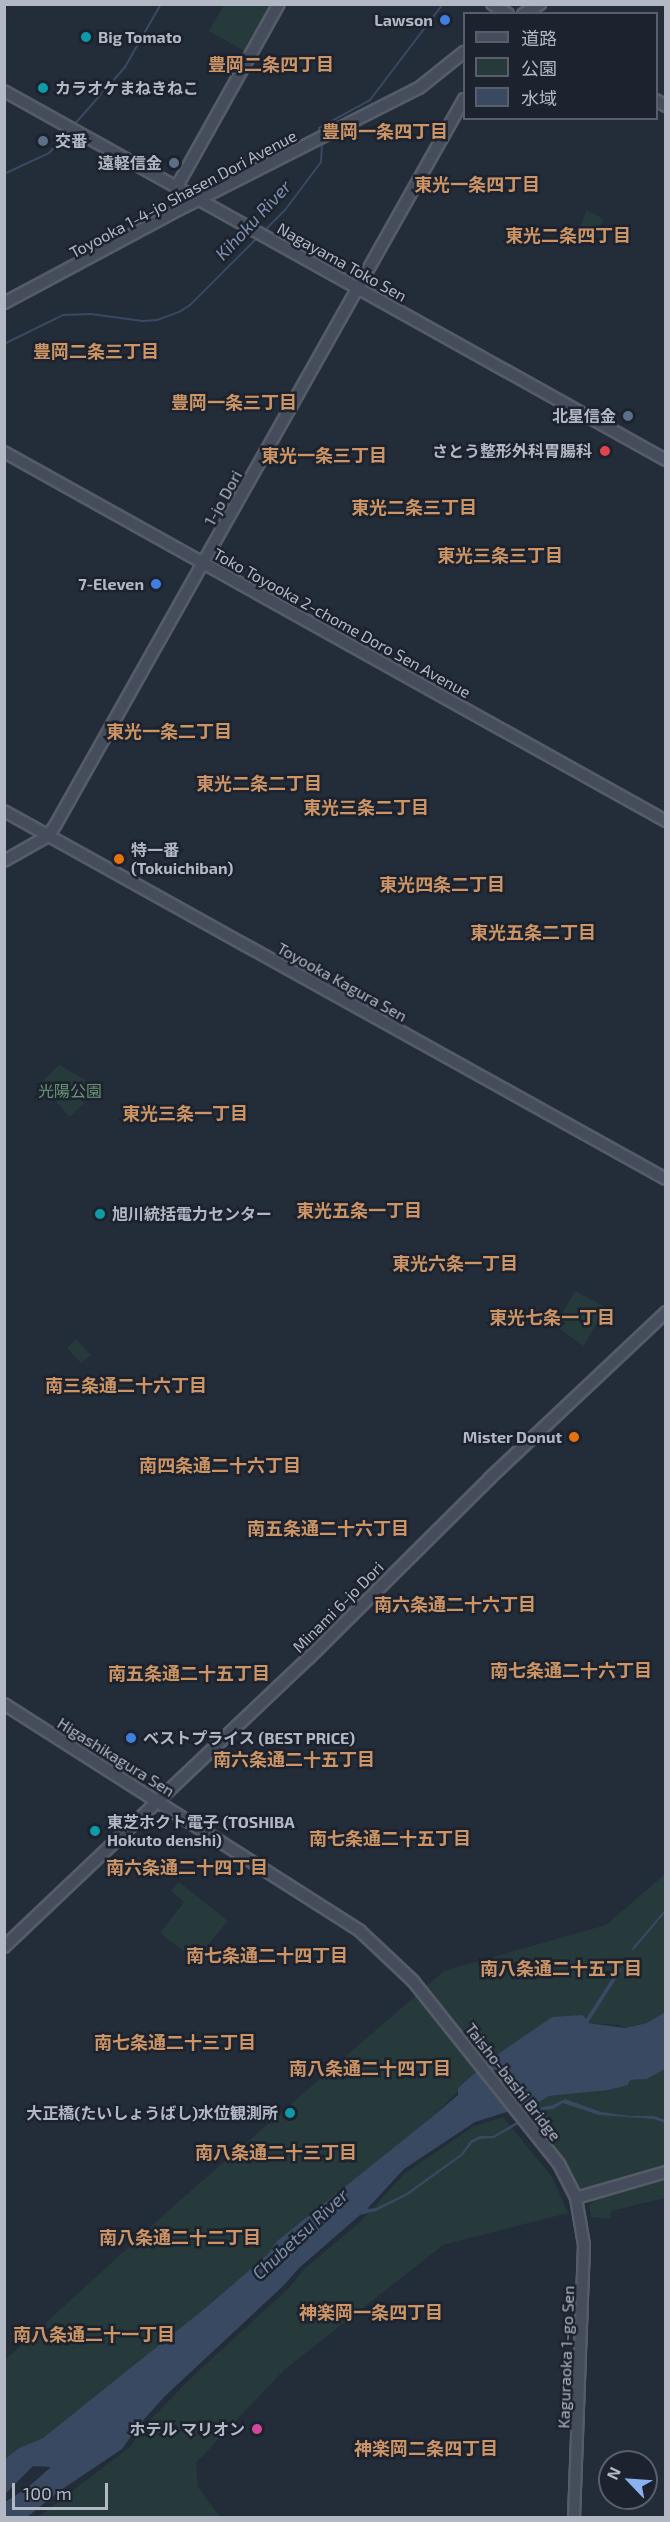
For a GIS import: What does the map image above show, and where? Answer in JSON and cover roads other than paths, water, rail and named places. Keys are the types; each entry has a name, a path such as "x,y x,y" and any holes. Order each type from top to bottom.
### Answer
{"street":[{"path":"176,188 279,4"},
{"path":"492,4 505,12"},
{"path":"526,12 540,4"},
{"name":"Toyooka 1-4-jo Shasen Dori Avenue","path":"4,303 419,87 463,54"},
{"name":"Nagayama Toko Sen","path":"4,91 666,460"},
{"name":"1-jo Dori","path":"48,836 463,103"},
{"name":"Toko Toyooka 2-chome Doro Sen Avenue","path":"4,452 666,821"},
{"name":"Toyooka Kagura Sen","path":"4,811 666,1179"},
{"path":"4,861 48,836"},
{"name":"Minami 6-jo Dori","path":"4,1947 309,1658 499,1470 666,1312"},
{"name":"Higashikagura Sen","path":"4,1704 360,1931 391,1958 437,2010"},
{"name":"Taisho-bashi Bridge","path":"437,2010 564,2174 576,2198"},
{"path":"576,2198 666,2172"},
{"name":"Kaguraoka 1-go Sen","path":"574,2517 584,2265 583,2226 576,2198"}],"water":[{"name":"Chubetsu River","path":"619,1967 622,1970 588,2023 625,2028 647,2023 665,2012 665,2069 647,2079 630,2080 628,2085 609,2090 549,2096 539,2102 475,2122 404,2169 367,2209 376,2208 405,2194 461,2154 471,2140 480,2136 493,2136 542,2107 565,2099 601,2112 630,2116 654,2116 665,2120 665,2123 654,2119 599,2115 563,2103 553,2109 543,2110 494,2138 480,2139 472,2143 463,2155 408,2195 376,2211 360,2215 299,2268 283,2286 164,2397 139,2425 122,2449 61,2490 27,2517 5,2517 5,2502 27,2488 51,2467 33,2466 5,2494 5,2459 19,2448 43,2438 209,2305 267,2255 277,2241 458,2095 458,2088 492,2058 552,2017 582,2015 586,2019"}],"waterway":[{"path":"73,126 125,67 161,4"},
{"name":"Kihoku River","path":"319,133 319,128 370,100 443,4"},
{"path":"4,174 49,153 68,132"},
{"name":"Kihoku River","path":"264,231 285,210 321,162 322,141"},
{"name":"Kihoku River","path":"4,344 63,315 91,314 143,321 157,320 179,312 190,305 258,237"},
{"path":"633,1949 666,1910"}],"place":[{"name":"Lawson","path":"445,20"},
{"name":"Big Tomato","path":"86,37"},
{"name":"カラオケまねきねこ","path":"43,88"},
{"name":"交番","path":"43,141"},
{"name":"遠軽信金","path":"174,163"},
{"name":"北星信金","path":"628,416"},
{"name":"さとう整形外科胃腸科","path":"605,451"},
{"name":"7-Eleven","path":"156,584"},
{"name":"特一番 (Tokuichiban)","path":"119,859"},
{"name":"旭川統括電力センター","path":"100,1214"},
{"name":"Mister Donut","path":"574,1437"},
{"name":"ベストプライス (BEST PRICE)","path":"131,1738"},
{"name":"東芝ホクト電子 (TOSHIBA Hokuto denshi)","path":"95,1831"},
{"name":"大正橋(たいしょうばし)水位観測所","path":"290,2113"},
{"name":"ホテル マリオン","path":"257,2429"}],"district":[{"name":"豊岡二条四丁目","path":"271,64"},
{"name":"豊岡一条四丁目","path":"385,131"},
{"name":"東光一条四丁目","path":"477,184"},
{"name":"東光二条四丁目","path":"568,235"},
{"name":"豊岡二条三丁目","path":"96,351"},
{"name":"豊岡一条三丁目","path":"234,402"},
{"name":"東光一条三丁目","path":"324,455"},
{"name":"東光二条三丁目","path":"414,507"},
{"name":"東光三条三丁目","path":"500,555"},
{"name":"東光一条二丁目","path":"169,731"},
{"name":"東光二条二丁目","path":"259,783"},
{"name":"東光三条二丁目","path":"366,807"},
{"name":"東光四条二丁目","path":"442,884"},
{"name":"東光五条二丁目","path":"533,932"},
{"name":"東光三条一丁目","path":"185,1113"},
{"name":"東光五条一丁目","path":"359,1210"},
{"name":"東光六条一丁目","path":"455,1263"},
{"name":"東光七条一丁目","path":"552,1317"},
{"name":"南三条通二十六丁目","path":"126,1385"},
{"name":"南四条通二十六丁目","path":"220,1465"},
{"name":"南五条通二十六丁目","path":"328,1528"},
{"name":"南六条通二十六丁目","path":"455,1604"},
{"name":"南七条通二十六丁目","path":"571,1670"},
{"name":"南五条通二十五丁目","path":"189,1673"},
{"name":"南六条通二十五丁目","path":"294,1759"},
{"name":"南七条通二十五丁目","path":"390,1838"},
{"name":"南六条通二十四丁目","path":"187,1867"},
{"name":"南七条通二十四丁目","path":"267,1955"},
{"name":"南八条通二十五丁目","path":"561,1968"},
{"name":"南七条通二十三丁目","path":"175,2042"},
{"name":"南八条通二十四丁目","path":"370,2068"},
{"name":"南八条通二十三丁目","path":"276,2152"},
{"name":"南八条通二十二丁目","path":"180,2237"},
{"name":"神楽岡一条四丁目","path":"371,2312"},
{"name":"南八条通二十一丁目","path":"94,2334"},
{"name":"神楽岡二条四丁目","path":"426,2448"}],"park label":[{"name":"光陽公園","path":"70,1091"}]}
